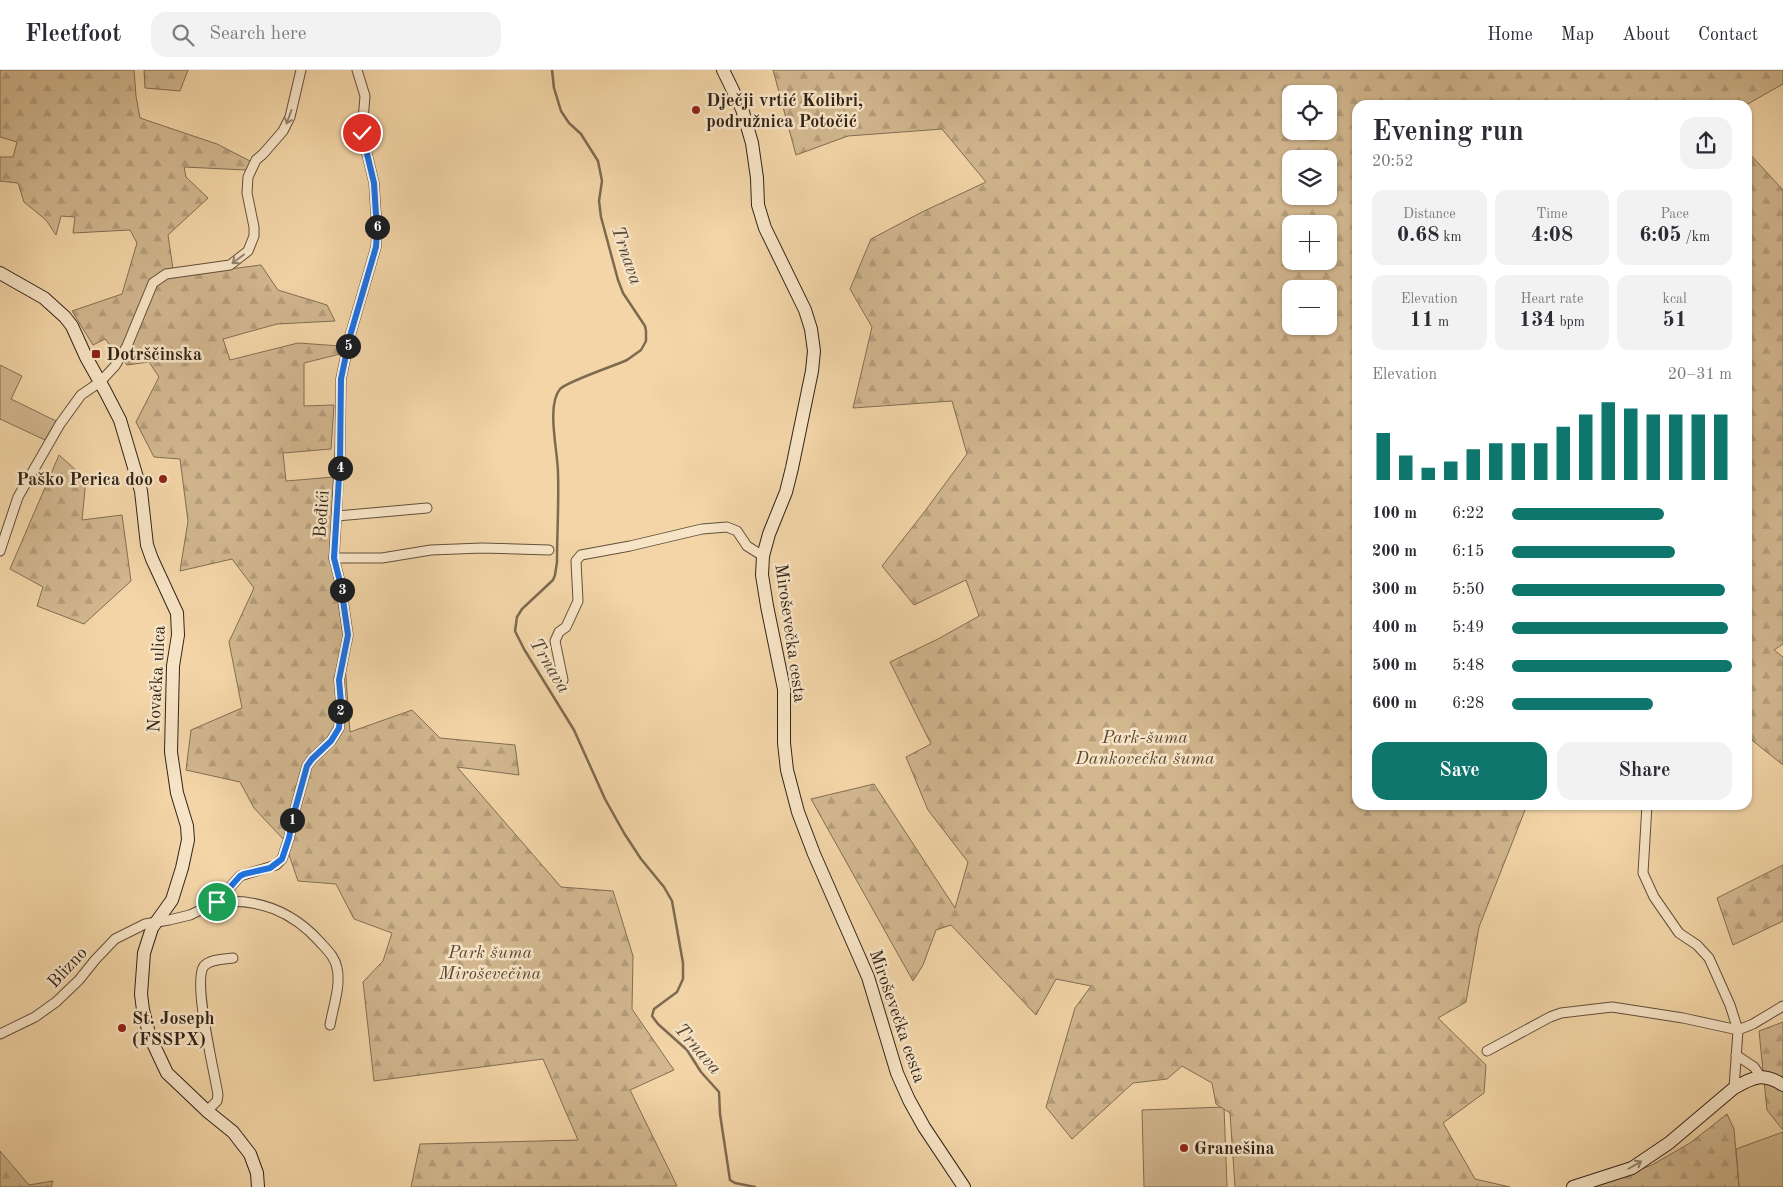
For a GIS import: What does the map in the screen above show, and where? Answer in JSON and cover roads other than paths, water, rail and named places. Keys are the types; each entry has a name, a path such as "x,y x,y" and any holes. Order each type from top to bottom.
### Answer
{"street":[{"path":"0,551 18,497 60,424 81,395 100,382 115,366 127,346 153,283 166,274 230,265 248,252 254,236 254,228 247,192 248,177 256,160 284,131 290,117 301,70"},
{"name":"Beđići","path":"217,902 240,876 270,868 282,859 307,766 331,741 339,728 341,703 339,680 348,635 341,586 334,558 340,451 341,379 350,336 376,247 377,231 374,183 362,133 365,96 357,70"},
{"name":"Miroševečka cesta","path":"723,70 742,109 752,143 757,178 758,205 765,228 805,310 812,329 814,351 812,371 792,468 786,492 769,534 763,556 762,575 784,689 784,743 787,770 798,812 868,977 897,1073 906,1094 924,1126 964,1187"},
{"name":"Novačka ulica","path":"0,273 44,298 72,326 86,357 116,411 141,491 149,551 177,613 178,635 174,666 170,742 175,779 187,826 188,840 172,900 152,928 144,953 141,994 145,1022 157,1055 167,1073 207,1111 233,1132 250,1154 257,1173 258,1187"},
{"path":"337,516 427,508"},
{"path":"559,683 563,680 554,641 559,632 566,627 567,621 576,608 578,601 576,561 581,555 702,529 727,527 733,528 747,546 763,556"},
{"path":"334,558 382,558 431,550 482,548 548,550"},
{"path":"1648,810 1643,873 1654,897 1679,933 1697,945 1709,958 1730,1005 1738,1030 1734,1088"},
{"path":"217,902 236,900 264,905 295,919 333,956 338,980 330,1025"},
{"name":"Blizno","path":"0,1034 36,1017 56,1002 79,980 115,939 145,924 190,915 217,902"},
{"path":"207,1111 217,1101 218,1095 201,1001 201,976 204,966 209,963 233,958"},
{"path":"1487,1051 1556,1015 1612,1006 1738,1030 1753,1024 1783,1006"},
{"path":"1736,1056 1754,1067 1761,1077"},
{"path":"1573,1187 1632,1168 1670,1143 1734,1088 1753,1078 1772,1078 1783,1084"}],"waterway":[{"name":"Trnava","path":"552,70 554,88 561,111 569,123 581,134 598,161 602,181 599,201 601,217 618,280 623,293 645,326 646,341 641,350 627,360 565,386 560,389 556,397 553,418 558,464 557,562 555,575 553,580 522,609 517,617 515,631 574,730 605,799 624,833 641,859 664,887 672,901 683,963 683,979 677,992 654,1009 652,1016 658,1024 687,1050 701,1072 719,1092 720,1114 730,1180 735,1183 755,1187"}],"place":[{"name":"Dječji vrtić Kolibri, podružnica Potočić","path":"696,110"},
{"name":"Dotrščinska","path":"96,354"},
{"name":"Paško Perica doo","path":"163,479"},
{"name":"St. Joseph (FSSPX)","path":"122,1028"},
{"name":"Granešina","path":"1184,1148"}],"park label":[{"name":"Park-šuma Dankovečka šuma","path":"1145,748"},
{"name":"Park šuma Miroševečina","path":"490,962"}]}
